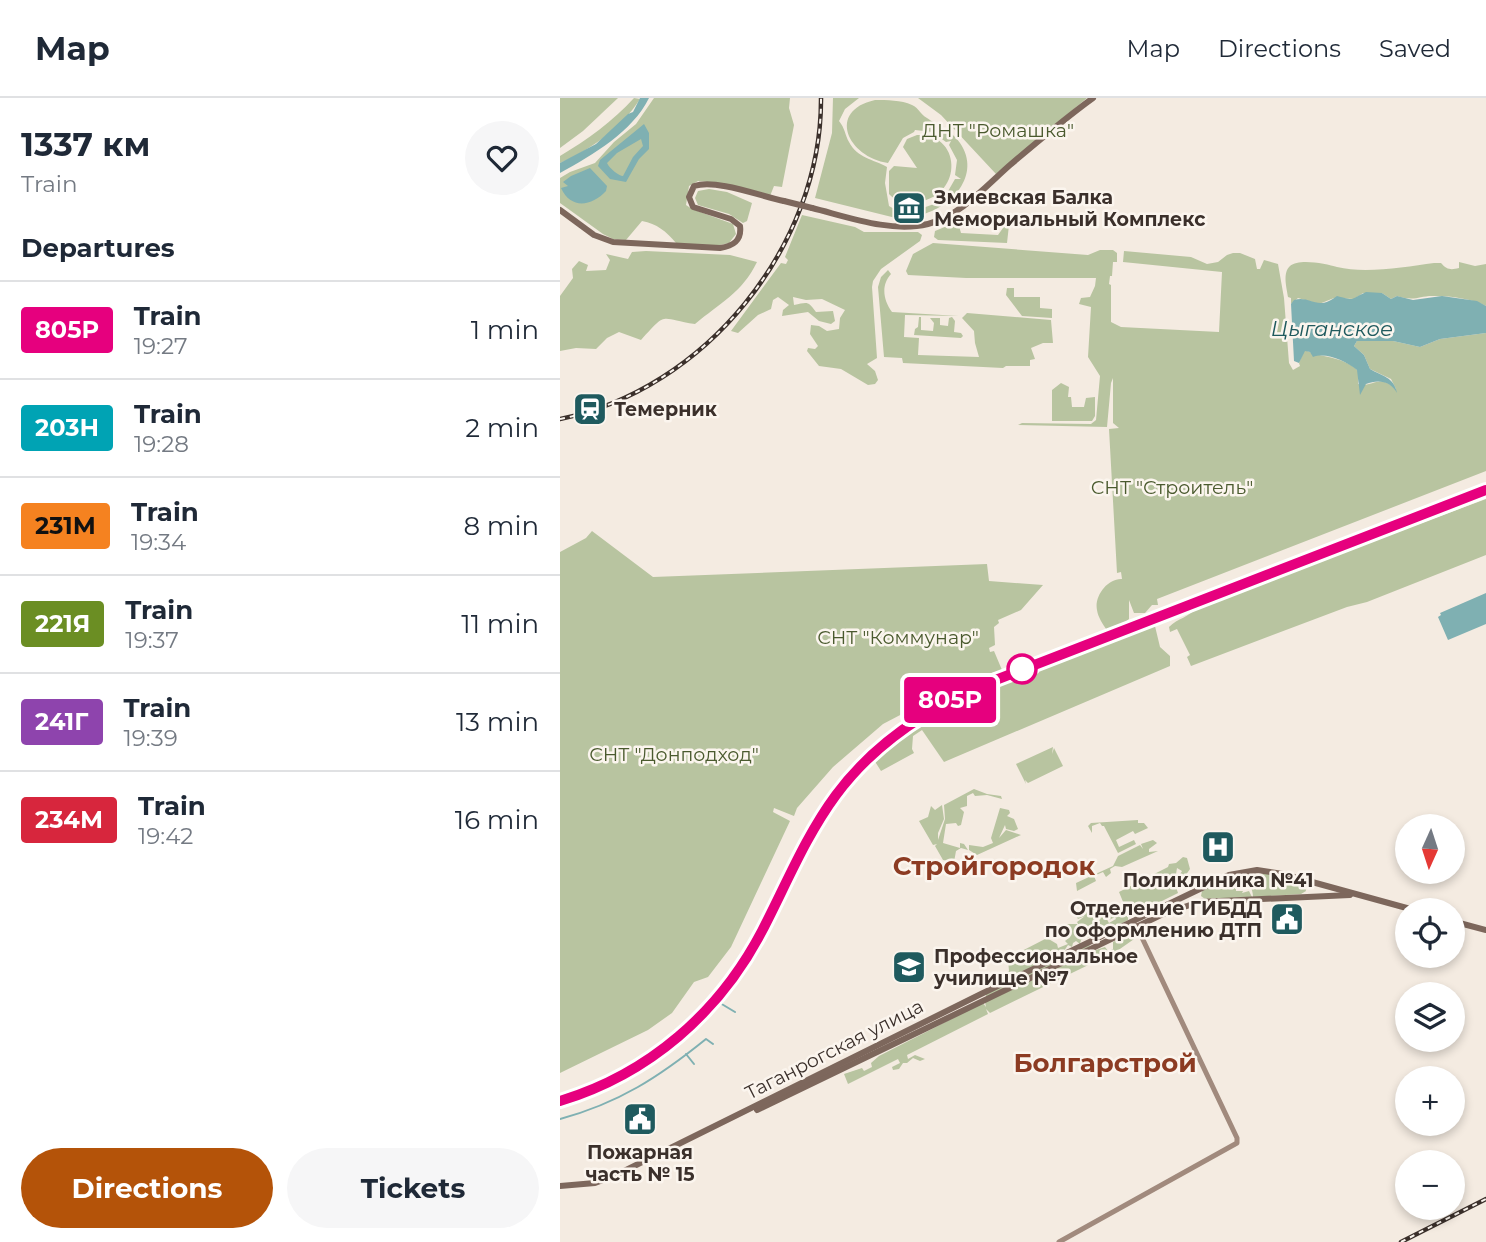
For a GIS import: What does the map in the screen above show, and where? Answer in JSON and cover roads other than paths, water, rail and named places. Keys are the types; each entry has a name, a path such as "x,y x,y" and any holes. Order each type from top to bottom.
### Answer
{"main road":[{"path":"560,210 594,235 613,242 720,248 729,247 736,242 740,236 740,226 732,219 693,207 689,197 694,186 710,184 900,226 928,224 966,204 1055,126 1093,98"},
{"name":"Таганрогская улица","path":"560,1188 595,1183 614,1176 1229,875 1258,870 1395,905"},
{"path":"1303,895 1308,888 1304,880"},
{"path":"1320,895 1314,888 1322,885"},
{"path":"1203,886 1200,895 1208,902"},
{"path":"1187,894 1196,896 1196,900 1191,904"},
{"name":"Таганрогская улица","path":"1135,923 1191,904 1303,895 1355,894"},
{"path":"1465,924 1486,930"}],"street":[{"path":"1059,1242 1234,1146 1237,1138 1135,923"}],"water":[{"path":"640,98 649,98 623,131 560,173 560,163 596,144 633,112"},
{"path":"644,124 649,133 649,149 639,159 626,182 610,179 598,166 600,160","holes":["641,139 643,146 633,157 623,176 607,163 617,153"]},
{"path":"590,168 607,186 606,191 588,202 576,203 570,200 561,188 568,186 563,182"},
{"name":"Цыганское","path":"1366,292 1382,293 1391,299 1397,296 1413,300 1442,296 1477,301 1486,306 1486,333 1440,339 1420,347 1393,341 1357,341 1354,346 1364,355 1370,369 1390,380 1397,393 1384,382 1375,382 1366,384 1360,395 1357,370 1336,358 1313,357 1310,352 1305,351 1299,363 1294,361 1291,304 1294,300 1324,303 1337,296 1352,299"},
{"path":"1486,593 1486,624 1448,640 1438,617 1440,613"}],"waterway":[{"path":"560,1106 605,1089 647,1066 685,1037 720,1003 735,1012"},
{"path":"560,1119 620,1097 672,1065 706,1039 713,1044"},
{"path":"686,1054 694,1064"}],"railway":[{"path":"560,419 613,403 662,377 707,344 745,303 777,257 801,207 816,153 821,98"},
{"path":"560,1104 624,1077 653,1059 705,1015 748,960 808,844 839,795 853,777 885,746 921,719 981,688 1486,492"},
{"path":"1401,1242 1486,1199"}],"train":[{"name":"805Р","path":"560,1101 610,1083 647,1062 708,1010 737,974 754,947 813,831 836,795 869,758 906,726 934,708 993,681 1486,490"}],"place":[{"name":"Змиевская Балка Мемориальный Комплекс","path":"909,208"},
{"name":"Темерник","path":"590,409"},
{"name":"Поликлиника №41","path":"1218,847"},
{"name":"Отделение ГИБДД по оформлению ДТП","path":"1287,919"},
{"name":"Профессиональное училище №7","path":"909,967"},
{"name":"Пожарная часть № 15","path":"640,1119"}],"district":[{"name":"Стройгородок","path":"994,866"},
{"name":"Болгарстрой","path":"1105,1063"}],"park label":[{"name":"ДНТ \"Ромашка\"","path":"998,130"},
{"name":"СНТ \"Строитель\"","path":"1172,487"},
{"name":"СНТ \"Коммунар\"","path":"898,637"},
{"name":"СНТ \"Донподход\"","path":"674,754"}]}
